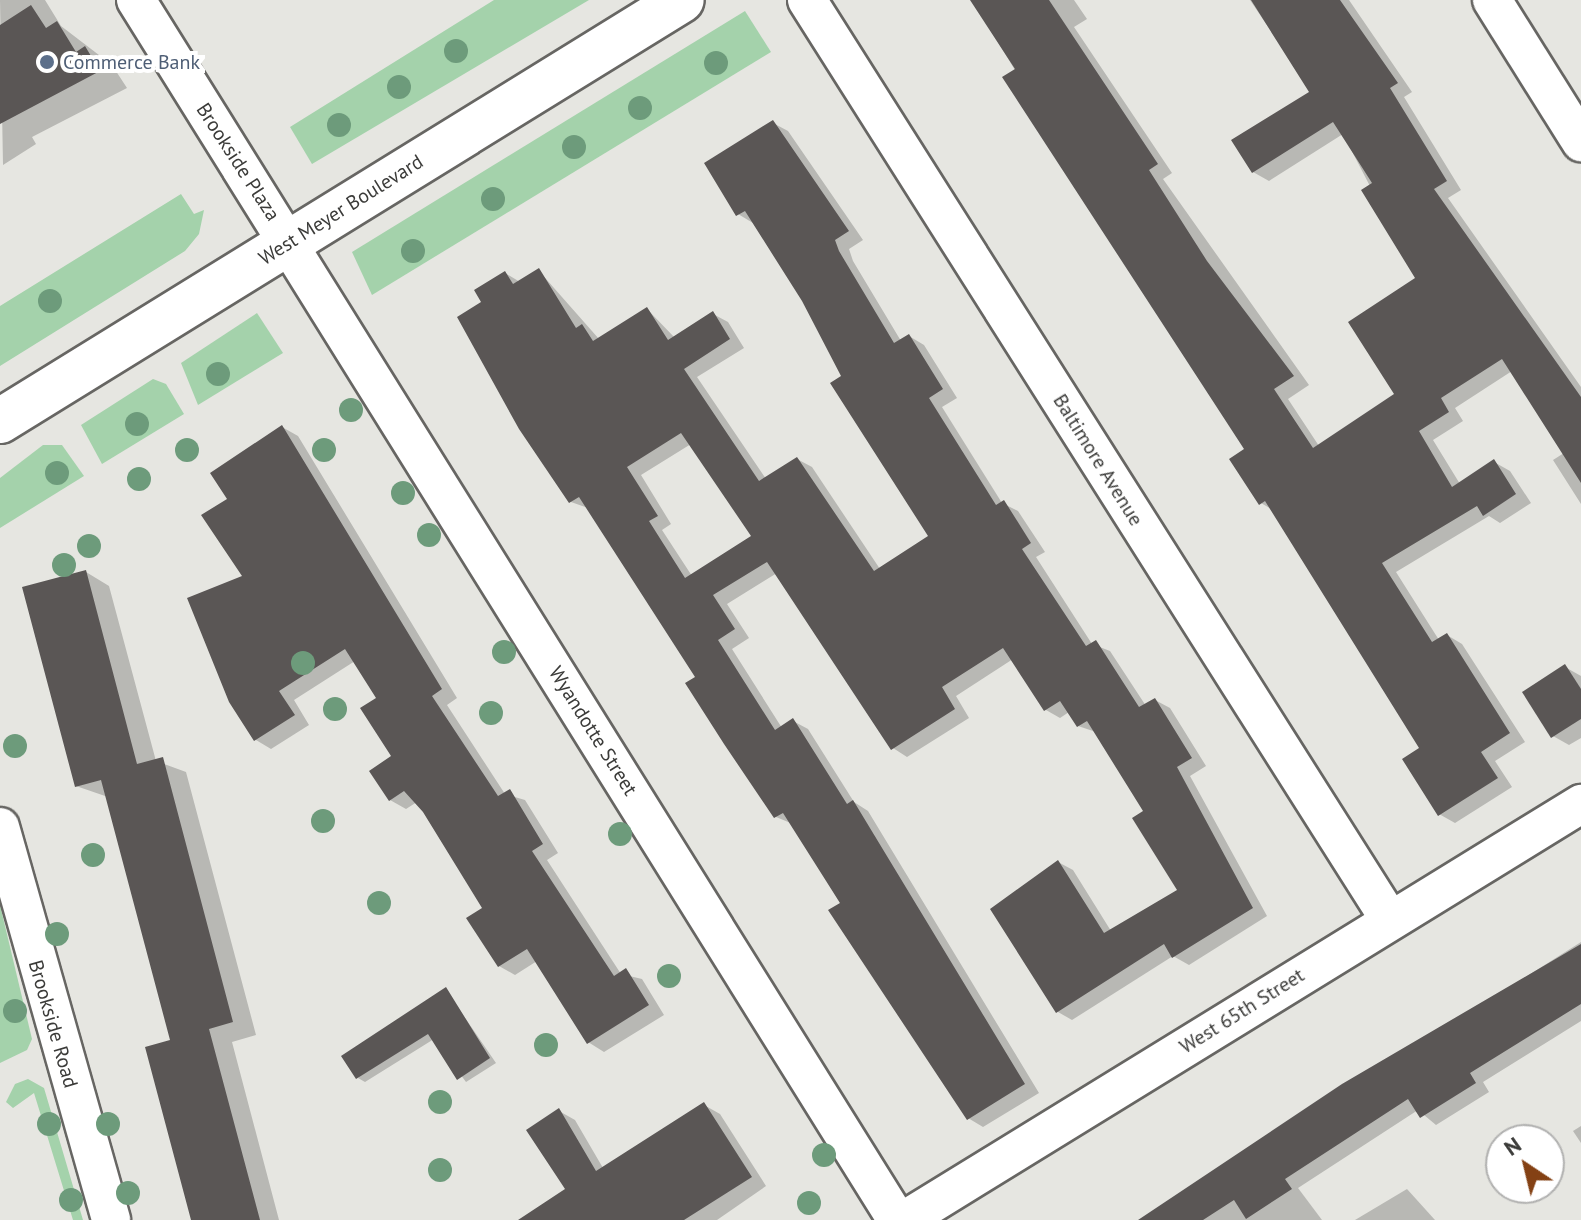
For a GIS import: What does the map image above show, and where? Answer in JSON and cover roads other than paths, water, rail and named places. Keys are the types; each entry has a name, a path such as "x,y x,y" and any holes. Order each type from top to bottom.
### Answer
{"main road":[{"name":"West Meyer Boulevard","path":"0,421 682,0"}],"street":[{"name":"Brookside Plaza","path":"136,0 289,242"},
{"name":"Baltimore Avenue","path":"807,0 1390,920"},
{"path":"1492,0 1581,142"},
{"name":"Wyandotte Street","path":"289,242 897,1220"},
{"name":"West 65th Street","path":"905,1220 1581,804"},
{"name":"Brookside Road","path":"0,827 111,1220"}],"place":[{"name":"Commerce Bank","path":"47,62"}]}
